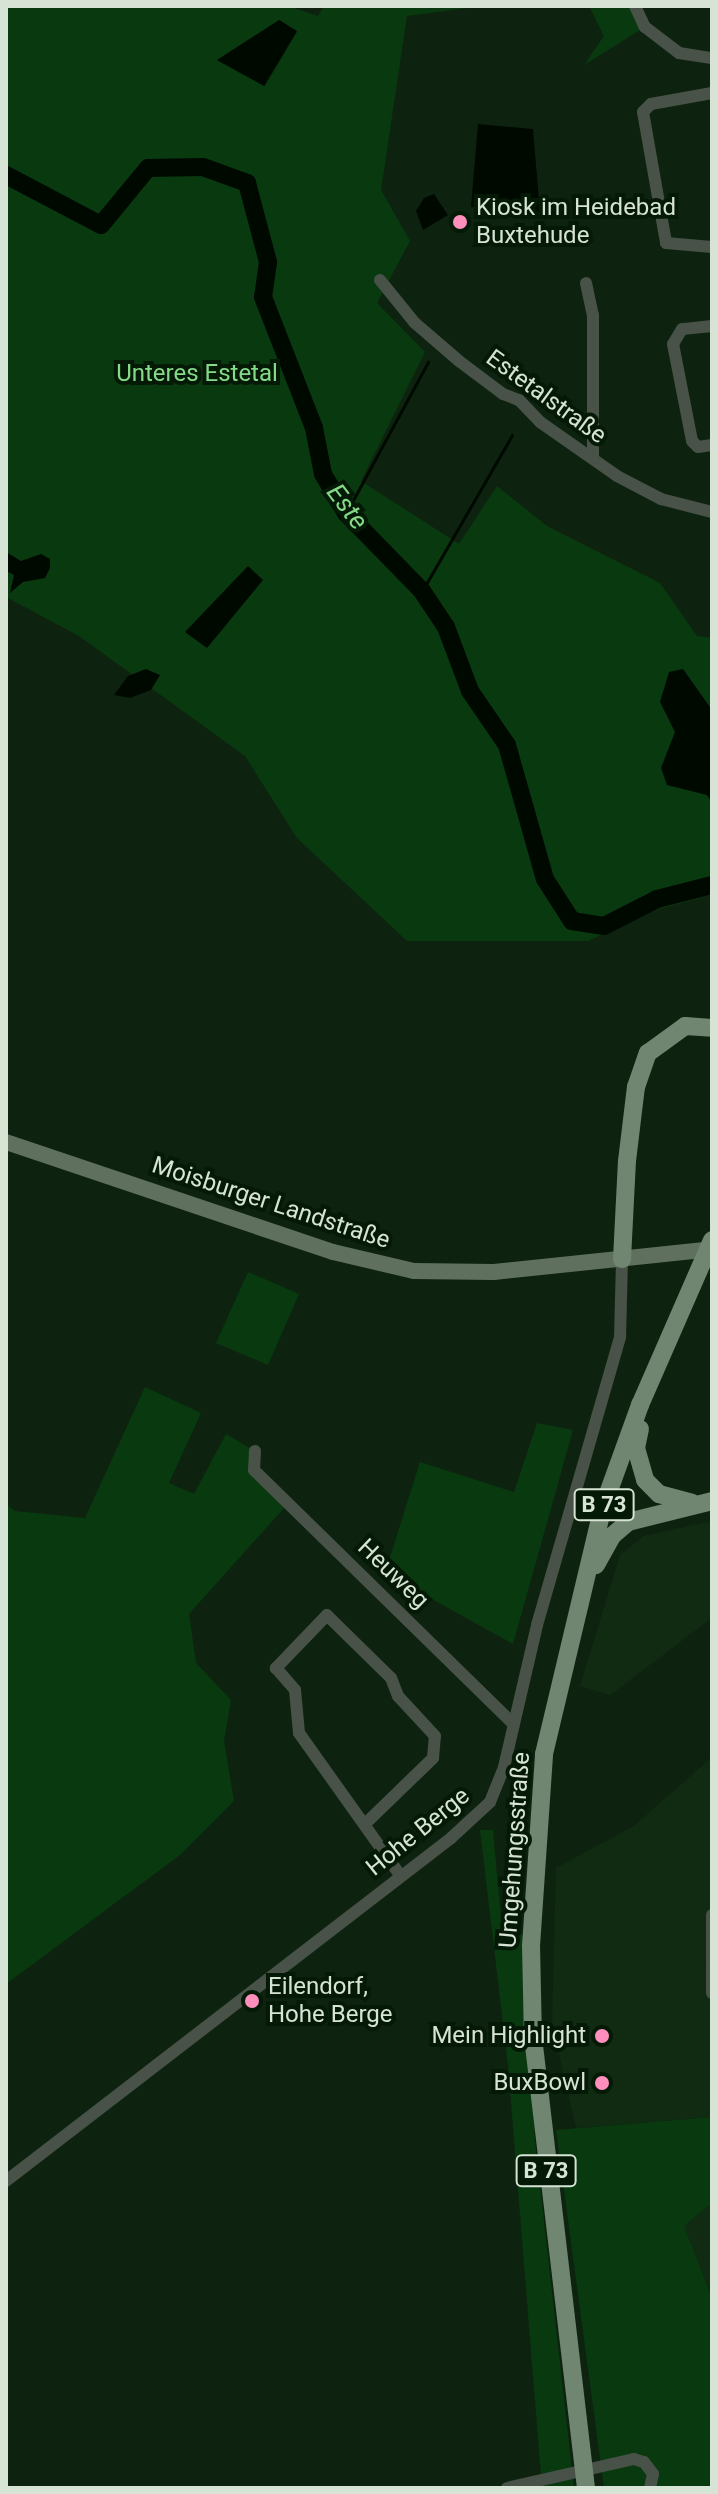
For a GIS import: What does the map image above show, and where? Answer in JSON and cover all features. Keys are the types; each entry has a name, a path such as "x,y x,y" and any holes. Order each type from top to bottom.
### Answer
{"main road":[{"path":"622,1259 636,1087 648,1053 685,1026 712,1028"},
{"name":"Moisburger Landstraße","path":"6,1142 387,1267 449,1274 712,1249"},
{"name":"Umgehungsstraße","path":"586,2488 533,2040 536,1853 544,1754 602,1510 666,1342 712,1240"},
{"path":"666,1342 639,1431 638,1464 659,1494 703,1502"},
{"path":"561,1674 600,1553 612,1536 640,1516 703,1502"}],"street":[{"path":"635,6 645,27 679,53 712,58"},
{"path":"712,93 651,104 643,112 666,243 712,247"},
{"name":"Estetalstraße","path":"380,280 415,323 503,394 519,400 540,422 661,499 712,512"},
{"path":"586,283 593,315 593,458"},
{"path":"712,326 682,329 673,344 692,441 698,447 712,445"},
{"name":"Hohe Berge","path":"6,2181 490,1802 620,1337 622,1259"},
{"name":"Heuweg","path":"255,1451 254,1470 513,1724"},
{"path":"365,1824 433,1758 435,1736 398,1696 391,1678 327,1615 276,1668 295,1690 299,1733 400,1875"},
{"path":"712,1915 712,1993"},
{"path":"507,2488 618,2463 644,2462 653,2474 650,2488"}],"shaded area":[{"path":"279,20 297,31 264,86 217,60"},
{"path":"478,124 533,129 540,212 471,207"},
{"path":"434,194 448,215 423,230 416,211 424,198"},
{"path":"6,552 21,561 41,554 50,559 45,578 23,582 10,593 14,575 6,571"},
{"path":"248,566 263,580 207,648 185,632"},
{"path":"146,669 160,675 151,690 130,698 114,695 128,676"},
{"path":"683,669 712,710 712,803 707,795 667,785 661,768 675,732 660,702 669,672"},
{"path":"712,1521 712,1618 610,1695 580,1686 620,1555 643,1536"},
{"path":"712,1757 712,2117 576,2128 552,2024 556,1868 634,1826"},
{"path":"712,2203 712,2298 683,2226"}],"green space":[{"name":"Unteres Estetal","path":"6,6 288,6 318,16 324,6 482,6 407,16 381,190 410,241 377,303 425,352 361,481 459,544 497,486 547,526 660,583 697,636 712,638 712,895 658,909 588,941 407,941 297,838 245,756 79,636 6,597","holes":["280,20 297,32 265,86 218,61"]},
{"path":"589,6 635,6 645,27 584,65 604,36"},
{"path":"248,1272 299,1294 268,1365 216,1343"},
{"path":"145,1387 201,1413 169,1483 194,1494 226,1434 255,1451 254,1470 285,1507 189,1614 196,1663 231,1700 224,1741 234,1801 180,1855 6,1984 6,1504 15,1511 85,1518"},
{"path":"537,1423 573,1430 513,1644 385,1573 420,1462 514,1492"},
{"path":"480,1830 493,1830 501,1918 523,1936 535,2141 574,2488 542,2488 508,2065"},
{"path":"712,2117 712,2203 684,2226 712,2298 712,2488 604,2488 556,2130"}],"waterway":[{"name":"Este","path":"6,175 101,225 148,168 203,167 247,183 268,262 263,297 314,428 323,474 346,513 422,591 446,627 470,691 507,745 545,879 572,921 604,926 657,899 712,885"},
{"path":"346,513 428,362"},
{"path":"422,591 512,435"}],"place":[{"name":"Kiosk im Heidebad Buxtehude","path":"460,222"},
{"name":"Eilendorf, Hohe Berge","path":"252,2001"},
{"name":"Mein Highlight","path":"602,2036"},
{"name":"BuxBowl","path":"602,2083"}]}
